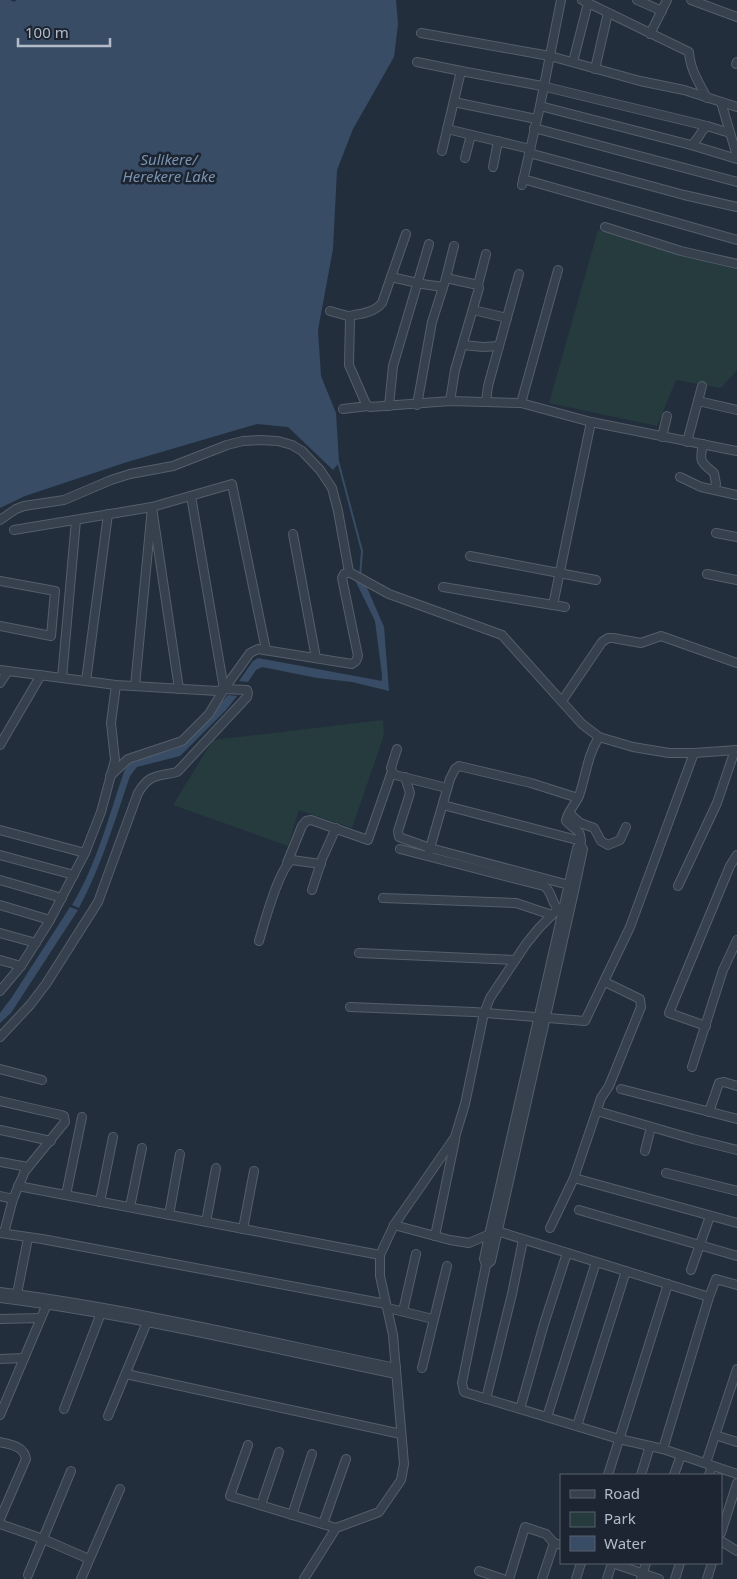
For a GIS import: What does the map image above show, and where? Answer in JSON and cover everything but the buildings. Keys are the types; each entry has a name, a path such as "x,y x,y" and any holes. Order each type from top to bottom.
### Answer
{"street":[{"path":"561,0 542,86 540,106 522,182 737,240"},
{"path":"637,0 662,11"},
{"path":"650,34 667,0"},
{"path":"691,0 737,17"},
{"path":"573,62 585,2 689,52 696,78 707,98"},
{"path":"595,69 608,13"},
{"path":"421,33 550,56 640,81 684,90 737,107"},
{"path":"417,62 542,86 730,133"},
{"path":"442,152 461,71"},
{"path":"454,102 536,119"},
{"path":"721,102 737,158"},
{"path":"540,106 737,158"},
{"path":"691,145 696,142 703,129 707,126"},
{"path":"534,128 737,182"},
{"path":"447,129 498,141 684,195 737,207"},
{"path":"466,158 470,135"},
{"path":"492,167 498,141"},
{"path":"605,227 681,251 737,263"},
{"path":"330,311 348,316 366,313 379,307 406,234"},
{"path":"389,406 393,366 416,282 429,244"},
{"path":"417,404 432,322 454,246"},
{"path":"450,401 455,370 479,288 478,285 486,254"},
{"path":"521,403 558,270"},
{"path":"486,402 488,386 519,274"},
{"path":"391,277 442,287"},
{"path":"446,278 478,285"},
{"path":"473,310 507,318"},
{"path":"348,316 350,318 350,365 368,406"},
{"path":"463,345 483,348 500,346"},
{"path":"687,442 702,386"},
{"path":"343,409 450,401 521,403 591,422 737,451"},
{"path":"698,401 737,410"},
{"path":"662,437 667,416"},
{"path":"553,605 591,422"},
{"path":"0,520 24,506 64,500 111,480 130,474 173,466 227,445 243,441 278,441 292,445 302,451 320,470 332,488 353,574"},
{"path":"703,444 700,459 702,464 714,473 716,484 714,490"},
{"path":"680,477 700,487 737,494"},
{"path":"14,530 152,507 232,484 266,650"},
{"path":"191,496 224,689"},
{"path":"135,686 152,507"},
{"path":"152,507 179,689"},
{"path":"86,681 108,514"},
{"path":"62,678 76,520"},
{"path":"293,534 316,658"},
{"path":"716,534 737,538"},
{"path":"470,556 596,580"},
{"path":"110,776 128,759 182,741 209,714 250,653 258,649 350,664 355,663 358,659 342,578 344,574 353,574 367,580 375,587 389,594 502,635 582,724 599,737 633,747 669,753 736,750 717,803 678,886"},
{"path":"707,574 737,580"},
{"path":"0,581 55,591 51,636 0,626"},
{"path":"443,587 565,607"},
{"path":"562,701 602,642 608,638 642,643 661,636 737,663"},
{"path":"0,683 4,670 116,685 210,691 224,689 247,690 248,694 177,772 150,778 142,786 98,902 46,984 30,1005 0,1037"},
{"path":"0,745 41,675"},
{"path":"1,988 21,966 50,920 85,853 101,812 114,760 111,723 116,685"},
{"path":"599,737 592,748 578,798 566,821 580,832 583,849 489,1235 484,1259 486,1265 462,1388 466,1393 619,1439 662,1449 737,1474"},
{"path":"393,774 391,768 397,749"},
{"path":"350,1007 484,1013 585,1021 630,927 694,753"},
{"path":"428,857 447,788 454,769 461,765 531,783 578,798"},
{"path":"393,774 447,788"},
{"path":"259,941 274,893 302,826 306,821 310,820 368,840 390,775 393,774"},
{"path":"405,776 410,792 398,831 399,837 430,848 569,885"},
{"path":"443,805 581,843"},
{"path":"569,813 580,823 594,828 601,841 608,845 620,840 626,827"},
{"path":"312,890 336,828"},
{"path":"0,830 85,853"},
{"path":"486,1265 491,1261 542,1018 558,910 569,885 577,848 581,843"},
{"path":"400,849 544,886 547,888 558,910"},
{"path":"0,855 74,875"},
{"path":"706,1026 669,1013 730,866 737,856"},
{"path":"287,863 292,860 321,864"},
{"path":"0,880 62,898"},
{"path":"383,898 516,902 558,910"},
{"path":"0,905 50,920"},
{"path":"435,1236 484,1013 490,998 515,960 538,928 558,910"},
{"path":"0,933 36,943"},
{"path":"692,1066 723,970 737,940"},
{"path":"359,952 515,960"},
{"path":"0,960 21,966"},
{"path":"550,1228 574,1178 597,1111 642,1005 640,999 604,982"},
{"path":"0,1069 42,1080"},
{"path":"708,1112 719,1083 724,1082 737,1086"},
{"path":"621,1089 737,1119"},
{"path":"0,1101 64,1116 64,1124 28,1167 18,1186 2,1233 61,1242 387,1306 433,1319"},
{"path":"597,1111 693,1140 737,1150"},
{"path":"66,1195 82,1116"},
{"path":"645,1151 651,1127"},
{"path":"0,1130 50,1141"},
{"path":"100,1202 113,1137"},
{"path":"304,1579 336,1528 379,1512 400,1480 404,1464 393,1335 380,1276 380,1255 394,1225 456,1137"},
{"path":"130,1207 142,1148"},
{"path":"169,1215 180,1154"},
{"path":"0,1162 28,1167"},
{"path":"206,1222 216,1168"},
{"path":"243,1229 254,1170"},
{"path":"666,1173 737,1191"},
{"path":"574,1178 737,1223"},
{"path":"18,1186 380,1255"},
{"path":"0,1196 13,1199"},
{"path":"579,1210 737,1256"},
{"path":"691,1270 710,1216"},
{"path":"394,1225 469,1243 497,1231 709,1297"},
{"path":"16,1294 28,1238"},
{"path":"486,1399 512,1294 523,1240"},
{"path":"520,1409 544,1324 567,1253"},
{"path":"403,1311 416,1254"},
{"path":"547,1417 596,1262"},
{"path":"422,1368 447,1266"},
{"path":"577,1426 626,1271"},
{"path":"662,1449 716,1279 737,1285"},
{"path":"608,1474 668,1284"},
{"path":"0,1292 56,1299 122,1311 396,1371"},
{"path":"0,1298 101,1313 396,1371"},
{"path":"0,1415 3,1400 24,1358 47,1304"},
{"path":"64,1409 101,1313"},
{"path":"0,1319 41,1318"},
{"path":"108,1416 147,1322"},
{"path":"0,1359 24,1358"},
{"path":"709,1474 709,1464 715,1435 737,1369"},
{"path":"126,1374 401,1434"},
{"path":"715,1435 737,1442"},
{"path":"0,1442 19,1447 25,1453 26,1459 0,1519"},
{"path":"248,1445 230,1496 336,1528"},
{"path":"641,1474 650,1446"},
{"path":"261,1505 279,1452"},
{"path":"292,1515 312,1454"},
{"path":"674,1474 681,1455"},
{"path":"323,1524 346,1459"},
{"path":"28,1574 71,1471"},
{"path":"722,1530 737,1483"},
{"path":"81,1579 120,1489"},
{"path":"0,1524 44,1539 90,1558"},
{"path":"509,1579 525,1527 546,1534 557,1544 542,1579"},
{"path":"722,1542 737,1551"},
{"path":"576,1579 581,1564"},
{"path":"607,1579 612,1564"},
{"path":"614,1564 642,1576 659,1579"},
{"path":"642,1576 646,1564"},
{"path":"674,1579 680,1564"},
{"path":"706,1579 712,1564"},
{"path":"479,1571 503,1579"}],"green space":[{"path":"598,230 737,268 737,370 721,388 676,380 657,426 549,403"},
{"path":"383,720 384,735 352,828 299,810 288,846 173,805 213,740"}],"water":[{"name":"Sulikere/ Herekere Lake","path":"0,0 15,2 16,0 396,0 398,24 394,57 353,129 337,170 333,249 318,330 321,376 336,413 339,463 333,470 288,427 257,424 124,463 25,496 0,508"},
{"path":"356,582 365,583 384,627 389,691 352,682 317,678 262,667 256,670 248,682 239,681 253,661 258,658 382,681 375,621"},
{"path":"228,695 237,696 226,710 180,756 137,767 130,776 107,843 87,892 79,908 72,905 96,856 125,769 132,761 177,748 185,742"},
{"path":"70,907 78,910 11,1013 0,1023 0,1013"}],"waterway":[{"path":"338,461 362,551 360,576"}]}
